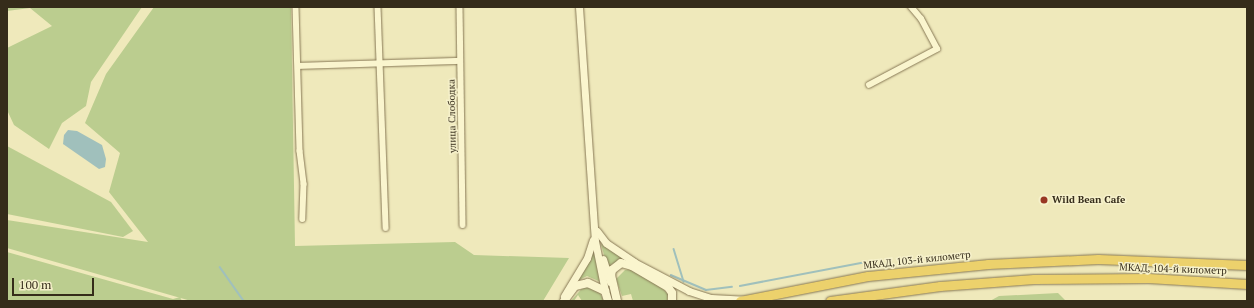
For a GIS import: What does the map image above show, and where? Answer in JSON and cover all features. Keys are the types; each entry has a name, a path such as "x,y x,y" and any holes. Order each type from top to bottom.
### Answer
{"highway":[{"name":"МКАД, 103-й километр","path":"742,301 883,274 988,264 1098,259"},
{"name":"МКАД, 104-й километр","path":"1098,259 1247,266"},
{"name":"МКАД, 104-й километр","path":"871,294 1006,280 1098,277 1247,284"},
{"path":"830,301 871,294"}],"main road":[{"path":"608,301 612,270 621,263 627,264 668,287 672,293 672,301"},
{"path":"564,301 575,286 582,283 594,284 609,290 617,301"},
{"path":"843,301 871,294"}],"street":[{"path":"296,7 303,219"},
{"path":"378,7 386,228"},
{"name":"улица Слободка","path":"460,7 463,225"},
{"path":"579,7 593,216 595,232 606,272 609,290"},
{"path":"869,85 937,49 921,19 911,7"},
{"path":"299,66 460,61"},
{"path":"595,232 606,243 634,262 689,291 711,298 742,301"},
{"path":"561,301 587,258 592,246 595,232"}],"green space":[{"path":"7,7 142,7 91,82 86,106 62,123 49,149 14,125 7,110 7,48 52,26 30,8 7,11"},
{"path":"154,7 291,7 295,246 455,242 474,255 569,258 543,301 191,301 7,248 7,220 148,242 109,192 120,153 85,123 106,74"},
{"path":"7,146 111,202 133,231 123,237 7,214"},
{"path":"601,244 625,259 612,264 608,269"},
{"path":"594,249 601,282 587,276 575,282"},
{"path":"7,252 173,299 180,297 182,301 7,301"},
{"path":"632,269 663,289 668,294 667,301 633,301 631,294 622,296 616,279 625,270"},
{"path":"584,286 598,289 604,301 582,301 578,295 574,301 571,301"},
{"path":"1058,293 1066,301 990,301 999,296"}],"water":[{"path":"68,130 77,131 102,145 106,159 105,167 99,169 63,144 64,135"}],"waterway":[{"path":"674,249 684,282"},
{"path":"740,286 866,262"},
{"path":"220,267 244,301"},
{"path":"671,275 706,290 732,287"}],"place":[{"name":"Wild Bean Cafe","path":"1044,200"}]}
